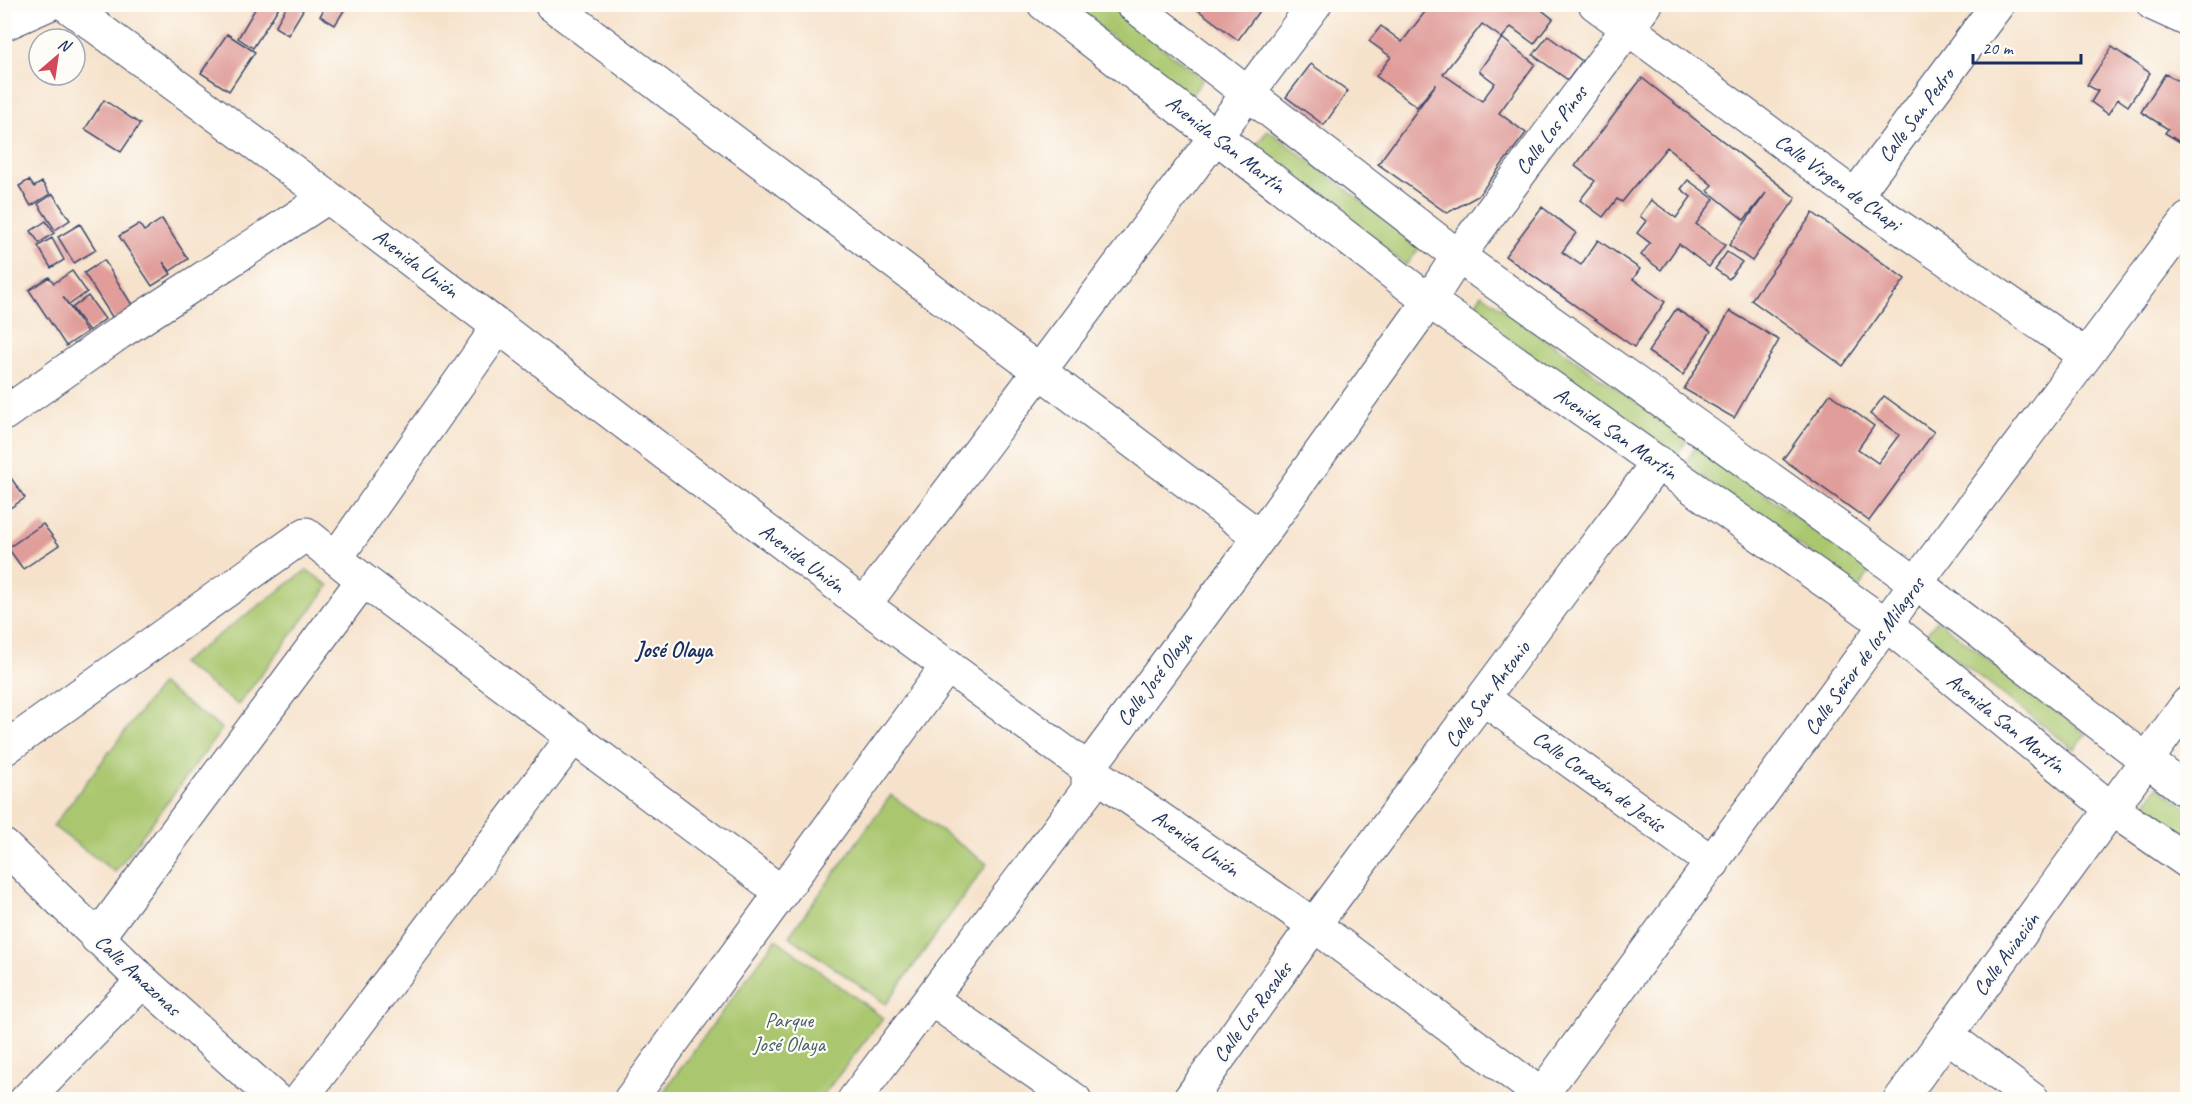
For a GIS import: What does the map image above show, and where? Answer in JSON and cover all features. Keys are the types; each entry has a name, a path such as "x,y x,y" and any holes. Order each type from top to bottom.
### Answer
{"street":[{"path":"4,24 49,4"},
{"name":"Avenida Unión","path":"65,4 328,197 864,605 1088,769 1314,924 1545,1097"},
{"path":"551,4 1260,537"},
{"name":"Avenida San Martín","path":"1044,4 1429,301 1887,626 2110,808 2187,862"},
{"path":"1132,4 1458,256 1916,583 2187,792"},
{"path":"864,605 1038,370 1315,4"},
{"name":"Calle Virgen de Chapi","path":"1595,4 1636,17 1855,196 2085,355"},
{"name":"Calle San Pedro","path":"1855,196 1998,4"},
{"path":"2153,4 2187,20"},
{"name":"Calle Los Pinos","path":"1458,256 1636,17"},
{"path":"4,414 119,333 328,197"},
{"name":"Calle Señor de los Milagros","path":"1545,1097 1916,583 2187,219"},
{"name":"Calle José Olaya","path":"854,1100 1088,790 1088,769 1260,537 1429,301 1458,256"},
{"path":"336,558 499,326"},
{"name":"Calle San Antonio","path":"1314,924 1484,699 1658,462"},
{"path":"4,749 306,534 363,580 781,892"},
{"path":"97,938 363,580"},
{"path":"630,1100 948,665"},
{"name":"Calle Corazón de Jesús","path":"1484,699 1713,863"},
{"path":"2145,760 2187,704"},
{"path":"300,1100 573,736"},
{"name":"Calle Aviación","path":"1900,1100 2145,760"},
{"name":"Calle Amazonas","path":"4,846 143,981 276,1100"},
{"name":"Calle Los Rosales","path":"1189,1100 1314,924"},
{"path":"26,1100 143,981"},
{"path":"931,999 1075,1100"},
{"path":"1948,1036 2033,1100"}],"green space":[{"path":"1070,5 1107,5 1203,79 1190,97"},
{"path":"1268,130 1421,246 1406,265 1253,149"},
{"path":"1482,294 1688,439 1675,457 1470,312"},
{"path":"1697,446 1871,570 1859,588 1684,464"},
{"path":"307,570 329,586 238,705 181,663"},
{"path":"1937,620 2086,734 2074,749 1925,635"},
{"path":"161,684 222,729 115,872 53,826"},
{"path":"2158,786 2187,808 2187,837 2144,805"},
{"path":"891,795 987,864 886,1004 789,936"},
{"name":"Parque José Olaya","path":"776,939 883,1018 820,1099 658,1099"}],"building":[{"path":"258,4 279,7 253,48 238,38"},
{"path":"288,4 303,10 288,35 275,27"},
{"path":"327,4 348,4 335,25 320,16"},
{"path":"1190,4 1264,4 1238,40"},
{"path":"1431,4 1534,4 1553,19 1534,44 1511,27 1502,38 1535,64 1499,113 1526,133 1478,196 1447,213 1378,164 1436,84 1417,107 1376,76 1391,57 1369,41 1381,26 1402,42","holes":["1482,24 1502,38 1479,71 1495,83 1482,101 1443,74"]},
{"path":"227,34 255,52 229,91 201,73"},
{"path":"1548,36 1582,61 1568,80 1533,55"},
{"path":"2112,47 2150,73 2128,106 2118,99 2108,114 2091,102 2098,91 2087,85"},
{"path":"1311,64 1348,91 1324,125 1286,97"},
{"path":"2165,74 2188,85 2188,147 2165,133 2168,129 2141,112"},
{"path":"1642,78 1796,198 1752,261 1729,245 1766,193 1744,220 1708,191 1712,185 1667,147 1622,202 1617,199 1603,217 1580,200 1595,181 1575,166"},
{"path":"104,100 140,124 121,152 85,129"},
{"path":"29,180 34,187 42,182 50,194 31,206 19,186"},
{"path":"1688,180 1714,199 1696,224 1725,245 1709,267 1679,244 1661,270 1641,255 1650,243 1637,233 1646,221 1640,216 1651,200 1676,218 1691,197 1681,189"},
{"path":"53,194 70,220 55,230 38,204"},
{"path":"1542,207 1576,233 1562,252 1581,265 1598,240 1640,269 1633,279 1665,302 1634,347 1505,256"},
{"path":"1813,213 1905,279 1843,366 1751,300"},
{"path":"162,219 188,259 170,271 163,262 171,274 152,286 119,236 139,224 144,231"},
{"path":"46,221 54,233 39,243 31,231"},
{"path":"80,224 96,250 74,263 58,237"},
{"path":"52,238 64,260 51,268 38,246"},
{"path":"1727,252 1742,262 1729,279 1715,269"},
{"path":"104,260 134,308 114,320 84,273"},
{"path":"72,271 87,292 69,305 63,297 87,332 66,346 29,290 49,277 54,283"},
{"path":"88,296 105,319 89,331 72,308"},
{"path":"1676,309 1711,331 1683,375 1648,352"},
{"path":"1730,311 1779,340 1734,418 1684,389"},
{"path":"4,379 11,387 4,392"},
{"path":"1830,394 1874,426 1858,449 1878,463 1899,435 1870,414 1884,396 1934,432 1869,521 1783,459"},
{"path":"4,468 25,498 4,512"},
{"path":"43,524 59,545 23,569 8,548"}],"district":[{"name":"José Olaya","path":"674,649"}]}
